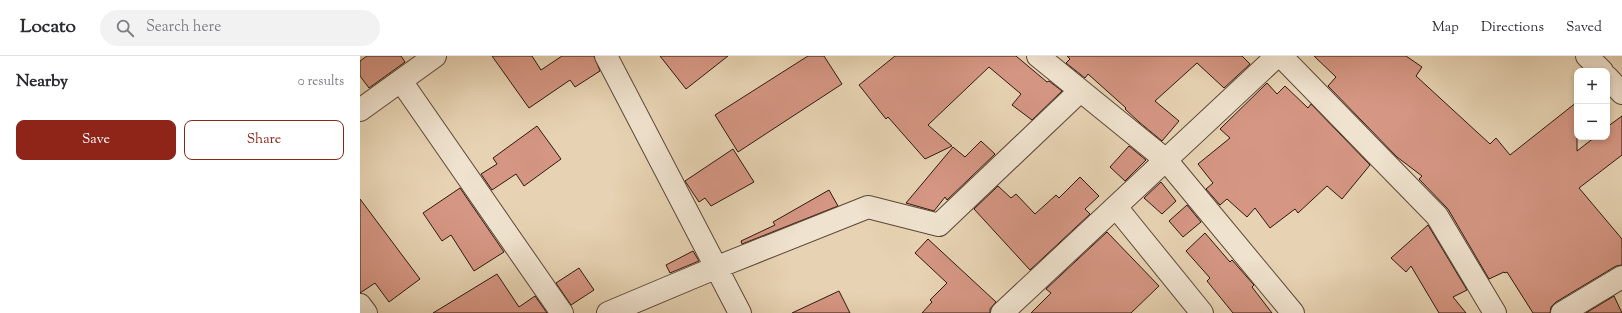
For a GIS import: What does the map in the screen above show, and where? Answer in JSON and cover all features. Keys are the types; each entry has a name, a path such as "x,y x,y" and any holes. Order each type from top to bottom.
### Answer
{"street":[{"path":"360,110 435,56"},
{"path":"606,56 715,268 740,313"},
{"path":"1038,56 1166,160 1293,313"},
{"path":"1002,313 1277,56"},
{"path":"1281,56 1437,216 1495,313"},
{"path":"1588,56 1599,68"},
{"path":"1610,80 1622,93"},
{"path":"401,81 562,313"},
{"path":"608,313 715,268 868,207 939,225 1080,91"},
{"path":"1116,207 1202,313"},
{"path":"1562,313 1622,277"},
{"path":"360,305 366,313"}],"building":[{"path":"367,56 401,56 405,62 369,88 360,76 360,61"},
{"path":"492,56 532,56 541,70 562,56 594,56 600,71 575,87 570,80 529,108"},
{"path":"660,56 728,56 686,89"},
{"path":"808,56 824,56 842,84 738,152 715,115"},
{"path":"895,56 1016,56 1047,82 1049,81 1062,91 1032,120 1012,105 1021,94 989,67 928,125 952,146 925,159 888,117 886,119 859,85"},
{"path":"1067,56 1242,56 1250,64 1224,88 1197,63 1155,101 1179,121 1162,141 1139,122 1125,109 1126,108 1088,74 1085,78 1066,63 1070,59"},
{"path":"1314,56 1406,56 1422,67 1416,76 1490,144 1496,138 1510,155 1574,104 1574,140 1577,140 1577,151 1591,140 1610,140 1610,125 1622,116 1622,155 1579,188 1622,239 1622,265 1616,266 1556,302 1551,307 1550,313 1533,313 1507,272 1489,279 1448,209 1419,179 1422,176 1397,157 1328,86 1336,77"},
{"path":"1267,83 1277,94 1285,86 1308,108 1311,104 1370,165 1342,199 1327,186 1298,213 1295,209 1270,228 1255,208 1247,217 1227,199 1220,205 1206,189 1213,183 1198,164 1230,138 1220,129"},
{"path":"537,126 561,159 524,186 516,174 492,190 481,174 497,164 493,158"},
{"path":"981,141 995,154 947,200 945,197 934,211 906,203 953,147 965,157"},
{"path":"1129,146 1146,160 1125,181 1110,167"},
{"path":"733,149 754,182 711,206 705,198 699,202 685,181"},
{"path":"1080,177 1099,196 1085,209 1090,214 1030,270 974,209 998,186 1011,198 1016,194 1035,214 1056,195 1059,198"},
{"path":"1161,182 1176,201 1162,214 1144,198"},
{"path":"460,188 504,252 474,271 451,235 442,241 423,213"},
{"path":"829,190 838,206 742,244 741,241 775,225 773,222"},
{"path":"360,199 420,279 389,302 375,283 360,293"},
{"path":"1187,205 1201,222 1183,237 1169,221"},
{"path":"1428,225 1467,290 1453,297 1466,313 1439,313 1411,266 1406,272 1391,258"},
{"path":"1107,232 1159,286 1131,313 1031,313 1051,293 1046,289"},
{"path":"1205,233 1230,262 1232,260 1254,285 1252,287 1272,313 1233,313 1207,281 1210,278 1186,251"},
{"path":"928,239 996,302 990,309 990,313 922,313 932,302 930,300 947,283 915,253"},
{"path":"693,251 699,261 670,273 666,265"},
{"path":"579,268 594,290 571,305 556,283"},
{"path":"497,274 519,307 535,296 547,313 433,313"},
{"path":"839,291 850,313 792,313"},
{"path":"1614,296 1622,313 1586,313"}]}
